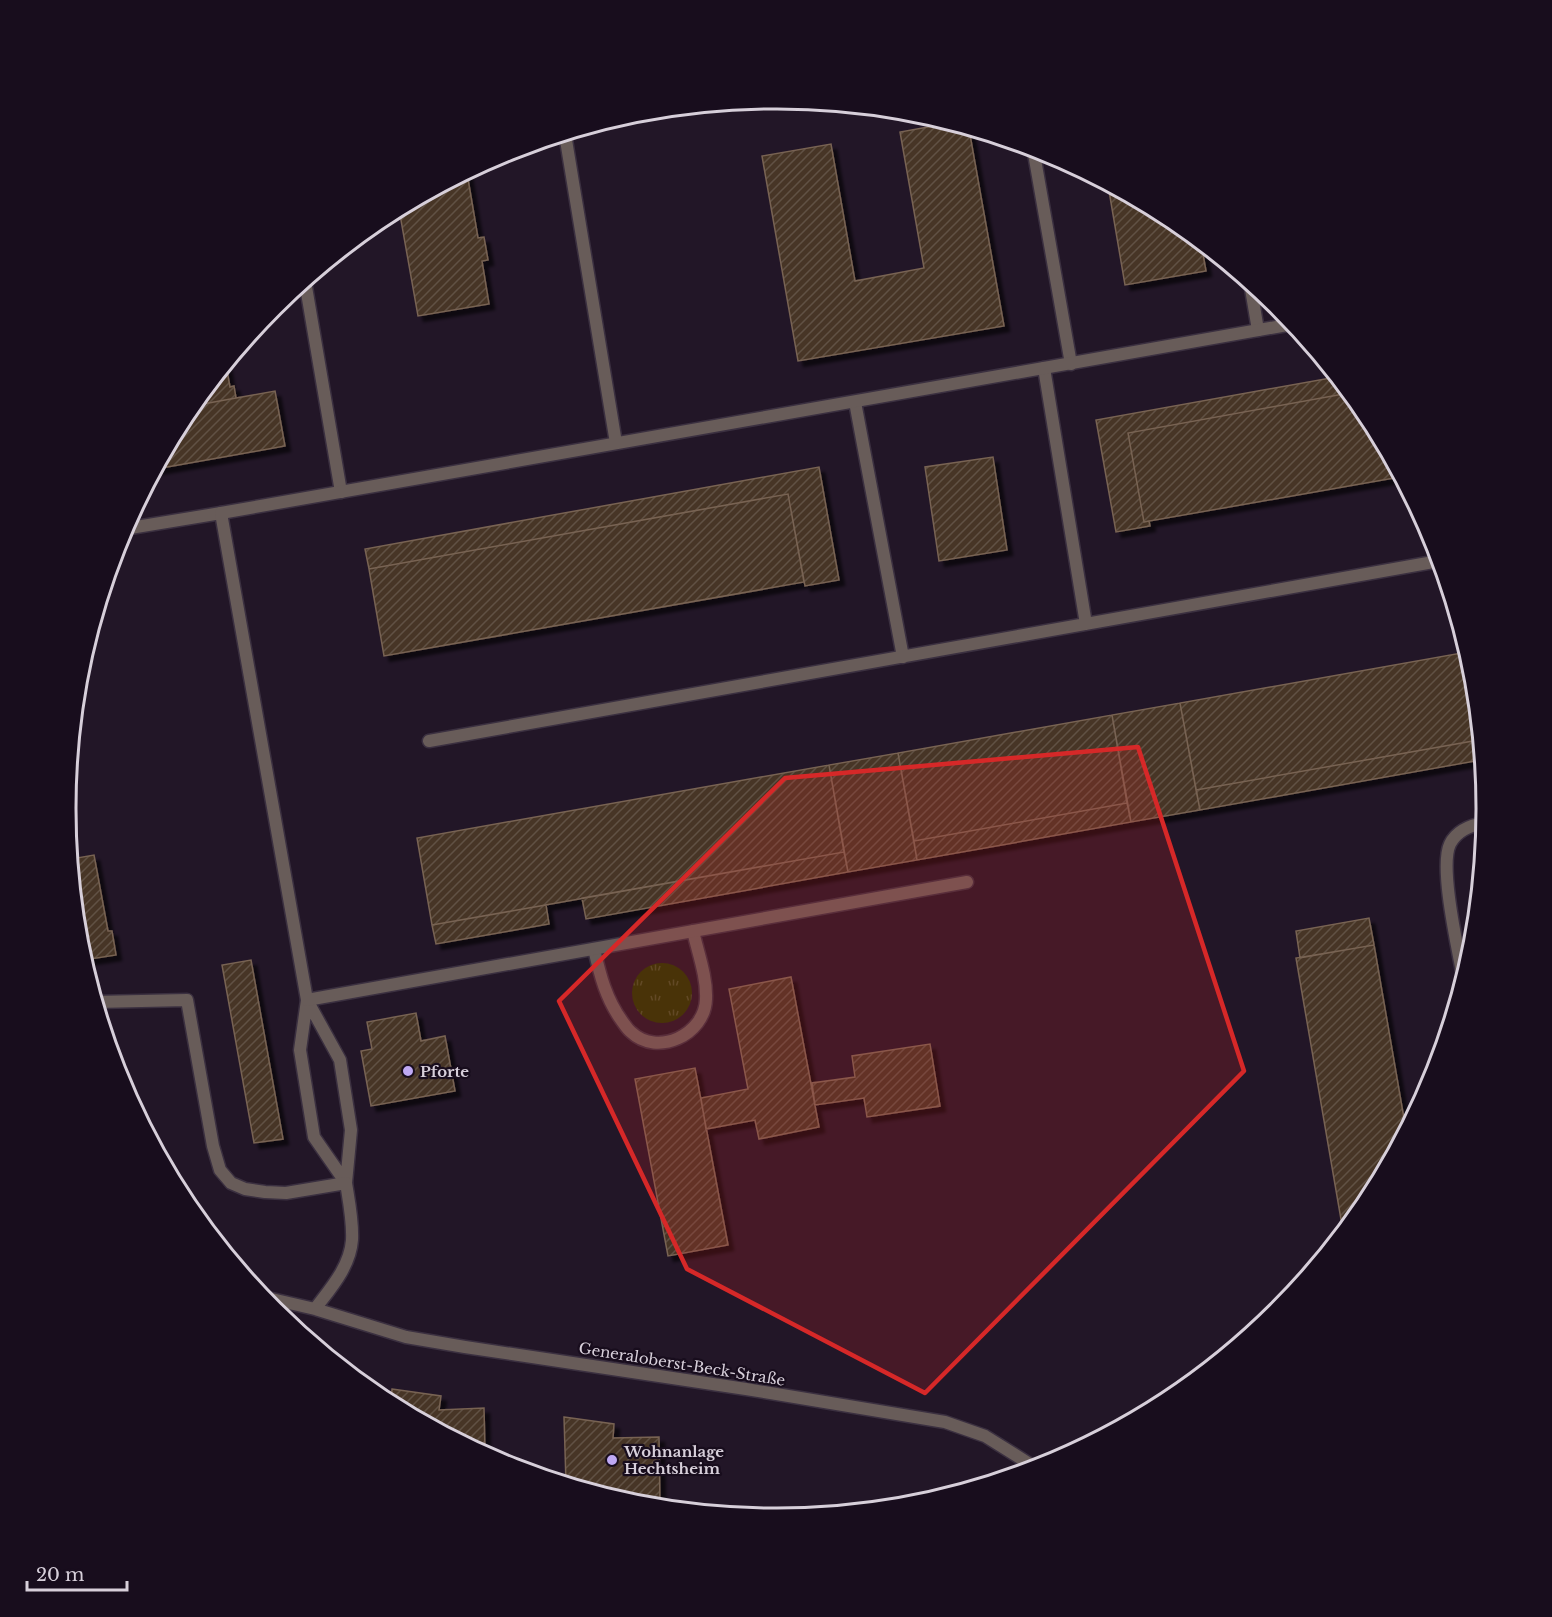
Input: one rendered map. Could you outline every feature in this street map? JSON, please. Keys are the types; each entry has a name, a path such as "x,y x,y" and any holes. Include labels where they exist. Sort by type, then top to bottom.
{"street":[{"path":"565,142 616,443"},
{"path":"1035,159 1071,364"},
{"path":"307,291 342,492"},
{"path":"1252,297 1258,330"},
{"path":"136,527 1282,326"},
{"path":"1044,368 1086,624"},
{"path":"855,402 903,657"},
{"path":"221,513 307,1000 300,1050 314,1137 346,1184"},
{"path":"429,741 1430,563"},
{"path":"1459,957 1450,903 1446,861 1450,844 1460,831 1475,826"},
{"path":"307,1000 967,882"},
{"path":"594,949 602,983 613,1009 631,1032 646,1042 662,1043 677,1039 692,1030 701,1018 706,1000 704,978 693,931"},
{"path":"104,1002 187,1000 213,1146 220,1170 231,1183 245,1189 286,1193 346,1184"},
{"path":"307,1000 340,1060 351,1130 346,1184 352,1241 343,1270 315,1310"},
{"name":"Generaloberst-Beck-Straße","path":"279,1301 406,1336 442,1343 747,1389 945,1422 985,1436 1026,1462"}],"highlighted area":[{"path":"1138,747 1244,1071 925,1393 687,1269 559,1001 785,778"}],"green space":[{"path":"656,963 668,963 679,968 687,976 692,993 690,1005 679,1018 668,1023 656,1023 645,1018 637,1010 632,999 632,987 637,976 645,968"}],"building":[{"path":"930,127 970,137 1004,326 798,361 762,156 831,144 855,281 924,268 900,132"},
{"path":"468,180 478,238 484,237 488,260 482,261 489,304 418,316 401,219"},
{"path":"1110,194 1165,227 1202,254 1206,271 1125,285"},
{"path":"228,375 230,387 234,386 236,398 206,403"},
{"path":"1327,379 1340,395 1128,433 1144,522 1149,521 1150,526 1116,532 1096,420"},
{"path":"275,391 285,446 166,467 206,403"},
{"path":"1340,395 1358,420 1392,478 1144,522 1128,433"},
{"path":"993,457 1007,550 939,561 925,467"},
{"path":"819,467 839,580 805,586 788,494 369,569 365,549"},
{"path":"788,494 804,582 384,656 369,569"},
{"path":"1458,654 1472,741 1196,790 1180,703"},
{"path":"1180,703 1200,810 1131,822 1112,715"},
{"path":"1112,715 1127,803 914,841 898,753"},
{"path":"1472,741 1474,761 1200,810 1196,790"},
{"path":"898,753 917,860 848,872 829,765"},
{"path":"829,765 844,852 432,925 417,838"},
{"path":"1127,803 1131,822 917,860 914,841"},
{"path":"844,852 848,872 586,919 582,898"},
{"path":"94,855 108,931 112,931 116,955 93,959 82,900 78,858"},
{"path":"546,905 549,924 436,944 432,925"},
{"path":"1369,918 1374,945 1300,958 1296,931"},
{"path":"1374,945 1404,1117 1382,1158 1341,1220 1296,958"},
{"path":"251,960 283,1139 254,1143 222,965"},
{"path":"791,977 819,1127 759,1139 755,1120 706,1129 701,1098 748,1089 729,989"},
{"name":"Pforte","path":"416,1013 421,1041 445,1036 455,1091 371,1106 361,1051 372,1049 367,1022"},
{"path":"930,1044 940,1106 867,1117 864,1098 815,1105 812,1083 855,1077 852,1056"},
{"path":"695,1068 728,1245 668,1256 635,1079"},
{"path":"392,1389 441,1396 439,1410 484,1408 485,1444 426,1414 392,1393"},
{"name":"Wohnanlage Hechtsheim","path":"564,1417 614,1424 613,1438 659,1437 660,1498 566,1475"}],"place":[{"name":"Pforte","path":"408,1071"},
{"name":"Wohnanlage Hechtsheim","path":"612,1460"}]}
